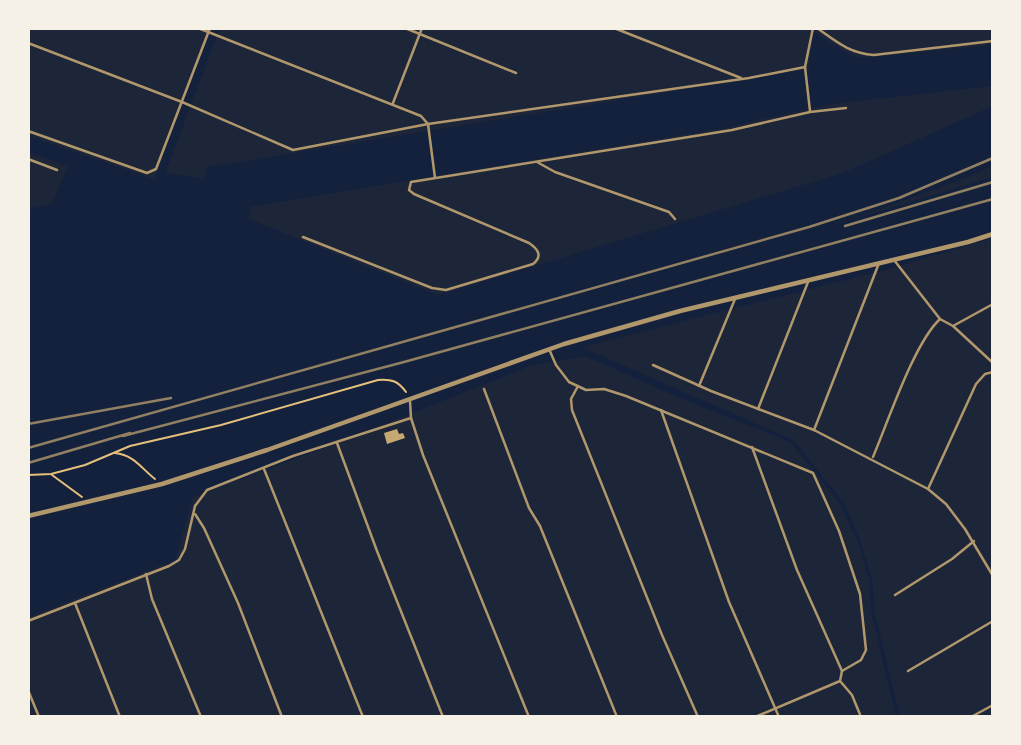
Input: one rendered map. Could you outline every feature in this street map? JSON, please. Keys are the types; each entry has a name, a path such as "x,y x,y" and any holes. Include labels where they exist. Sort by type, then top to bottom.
{"street":[{"path":"28,516 162,484 410,401 549,349 667,315 993,234"}],"lane":[{"path":"198,28 209,30 421,116 428,124 435,178"},
{"path":"405,28 516,73"},
{"path":"392,104 422,28"},
{"path":"614,28 742,78"},
{"path":"810,112 805,67 815,28 860,54 874,55 993,41"},
{"path":"28,131 147,173 152,172 156,169 209,30"},
{"path":"28,43 182,102 293,150 428,124 805,67"},
{"path":"303,237 440,290 533,264 538,260 539,254 537,248 529,243 414,194 409,190 411,182 732,130 810,112 846,108"},
{"path":"28,159 57,170"},
{"path":"537,162 555,172 669,212 675,219"},
{"path":"894,260 940,319 953,326 993,363"},
{"path":"814,430 878,263"},
{"path":"758,409 809,280"},
{"path":"699,386 736,298"},
{"path":"953,326 993,304"},
{"path":"873,458 916,354 929,329 940,319"},
{"path":"549,349 556,365 569,382 586,390 604,389 813,473 839,531 860,594 866,650 861,660 842,671"},
{"path":"653,365 699,386 814,430 873,458 928,489 946,504 974,541 993,576"},
{"path":"928,489 976,384 985,374 993,372"},
{"path":"578,386 571,400 572,410 662,635 698,717"},
{"path":"484,389 529,508 540,526 617,717"},
{"path":"410,401 411,418 423,455 529,717"},
{"path":"661,410 729,603 779,717"},
{"path":"28,621 179,560 201,495 207,490 293,456 411,418"},
{"path":"337,443 443,717"},
{"path":"752,447 797,570 842,671 840,681"},
{"path":"264,469 363,717"},
{"path":"194,513 204,528 238,603 282,717"},
{"path":"895,595 952,559 974,541"},
{"path":"146,574 152,599 201,717"},
{"path":"75,602 120,717"},
{"path":"908,671 993,621"},
{"path":"755,717 840,681"},
{"path":"840,681 852,695 861,717"},
{"path":"28,690 39,717"},
{"path":"971,717 993,705"}],"path":[{"path":"28,475 51,474 85,465 130,446 221,425 379,380 391,379 400,384 410,401"},
{"path":"114,453 134,458 162,484"},
{"path":"51,474 92,502"}],"shaded area":[{"path":"28,28 211,28 154,179 28,136"},
{"path":"220,28 993,28 993,45 862,58 851,55 814,32 810,44 809,69 207,167 204,178 165,173"},
{"path":"993,86 993,106 843,173 438,295 249,219 250,207 725,128 830,104"},
{"path":"28,152 68,166 52,204 28,209"},
{"path":"993,165 993,177 843,222 961,180"},
{"path":"993,238 993,717 900,717 875,614 872,579 861,543 844,503 793,440 582,347 889,269"},
{"path":"585,356 790,442 839,502 860,547 869,580 871,611 896,717 28,717 28,617 175,560 193,497 530,366"}],"building":[{"path":"397,429 405,438 387,444 384,433"}],"railway":[{"path":"28,448 809,227 899,198 993,158"},
{"path":"845,226 993,182"},
{"path":"123,436 404,362 993,199"},
{"path":"28,424 171,398"},
{"path":"28,463 130,433"}]}
